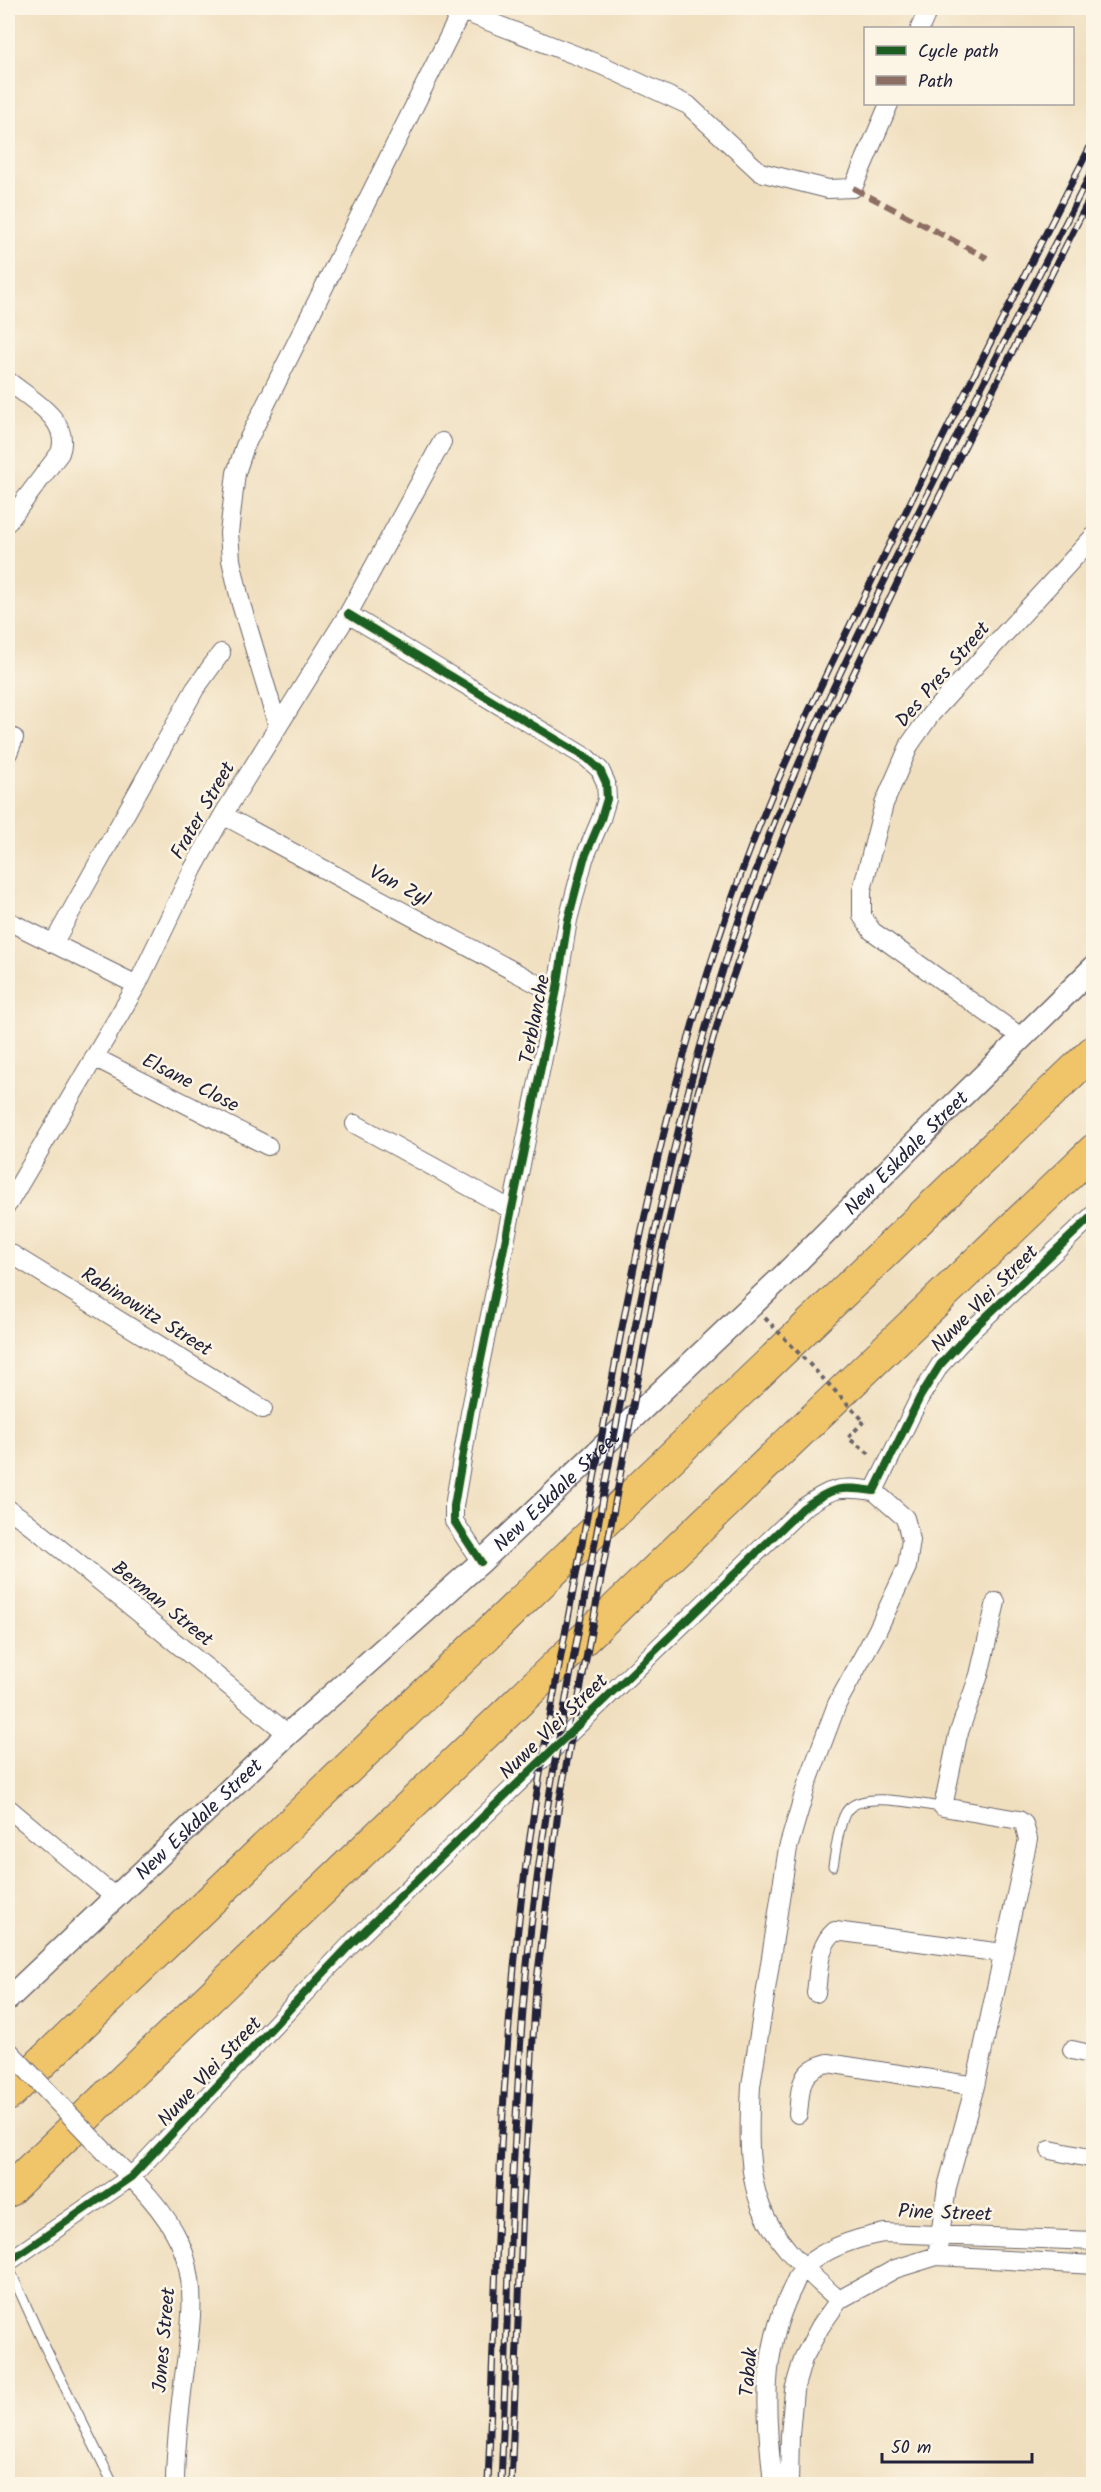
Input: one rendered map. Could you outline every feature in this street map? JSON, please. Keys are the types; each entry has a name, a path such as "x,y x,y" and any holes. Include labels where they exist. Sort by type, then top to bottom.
{"highway":[{"path":"8,2095 1094,1051"},
{"path":"8,2191 1094,1150"}],"street":[{"path":"920,27 929,8"},
{"path":"278,727 241,604 231,560 230,533 236,473 245,446 463,9 601,65 688,105 760,172 828,189 853,188 889,105"},
{"path":"8,381 57,422 63,431 64,442 60,453 8,522"},
{"name":"Frater Street","path":"8,1204 137,985 193,869 223,815 348,614 442,442"},
{"name":"Des Pres Street","path":"1021,1037 872,931 862,916 862,890 884,804 910,744 932,714 1094,536"},
{"name":"Terblanche","path":"348,614 587,758 600,770 606,783 607,799 584,859 568,920 556,994 470,1413 454,1506 454,1521 481,1563"},
{"path":"53,944 195,689 221,652"},
{"name":"Van Zyl","path":"223,815 556,994"},
{"path":"8,921 137,985"},
{"name":"New Eskdale Street","path":"8,1999 288,1734 481,1563 785,1274 1094,967"},
{"name":"Elsane Close","path":"94,1058 268,1146"},
{"path":"355,1124 512,1210"},
{"name":"Nuwe Vlei Street","path":"8,2264 131,2177 351,1944 803,1509 832,1490 848,1487 874,1491 920,1397 940,1365 971,1331 1094,1214"},
{"name":"Rabinowitz Street","path":"8,1252 263,1409"},
{"path":"840,2300 802,2268 778,2240 761,2211 750,2160 751,2086 788,1848 806,1787 837,1704 877,1631 907,1567 910,1540 905,1518 874,1491"},
{"name":"Berman Street","path":"8,1509 288,1734"},
{"path":"937,2256 947,2187 975,2086 1028,1839 1024,1824 1012,1817 943,1808 958,1735 979,1675 996,1602"},
{"path":"8,1808 115,1897"},
{"path":"816,1993 822,1950 835,1931 1003,1953"},
{"name":"Jones Street","path":"8,2050 131,2177 165,2217 181,2244 191,2278 192,2320 176,2443 175,2484"},
{"path":"1072,2050 1094,2055"},
{"path":"798,2114 801,2084 807,2072 828,2063 975,2086"},
{"path":"1050,2150 1094,2159"},
{"name":"Pine Street","path":"802,2268 832,2250 866,2236 884,2233 939,2233 1094,2241"},
{"path":"789,2484 794,2390 803,2358 840,2300 895,2269 937,2256 1094,2265"},
{"name":"Tabak","path":"773,2484 767,2402 769,2357 775,2330 802,2268"}],"lane":[{"path":"833,1866 845,1814 858,1802 873,1799 943,1808"},
{"path":"8,2264 113,2484"}],"path":[{"path":"765,1318 864,1421 848,1438 874,1458"}],"railway":[{"path":"488,2484 503,2115 522,1894 548,1730 626,1306 677,1081 720,933 760,823 792,749 904,514 1094,139"},
{"path":"501,2484 516,2111 525,1986 540,1856 561,1727 622,1394 653,1242 688,1091 709,1016 757,868 799,763 906,537 1094,167"},
{"path":"511,2484 523,2206 536,1988 559,1804 661,1256 698,1092 722,1008 771,867 829,724 930,515 1094,190"}],"marked path":[{"path":"853,188 987,258"}],"cycle path":[{"path":"348,614 587,758 600,770 606,783 607,799 584,859 568,920 556,994 470,1413 454,1506 454,1521 481,1562"},
{"path":"8,2262 131,2177 351,1944 803,1508 829,1492 837,1490 874,1491 920,1397 940,1365 971,1331 1094,1214"}]}
